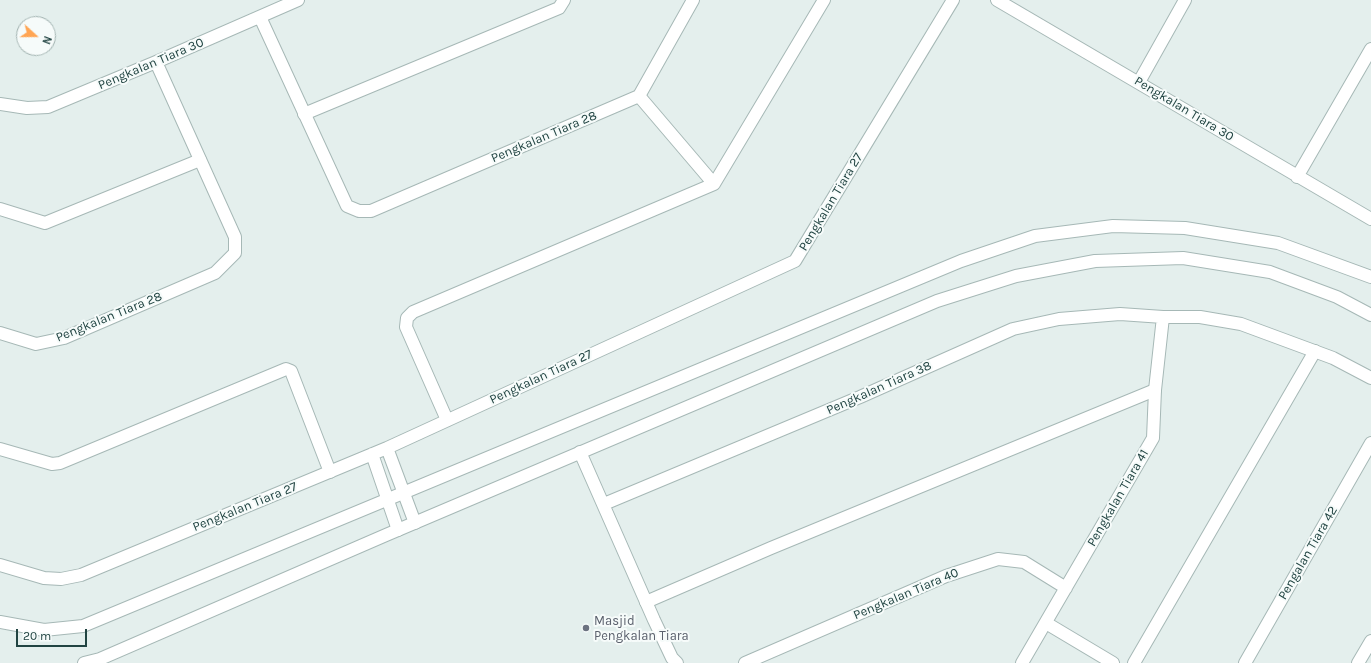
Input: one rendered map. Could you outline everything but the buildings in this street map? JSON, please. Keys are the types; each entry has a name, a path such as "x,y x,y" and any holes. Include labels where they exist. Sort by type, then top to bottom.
{"street":[{"name":"Pengkalan Tiara 30","path":"0,104 27,108 48,107 298,0"},
{"path":"260,17 304,114 559,8 564,0"},
{"path":"693,0 639,96 714,184"},
{"path":"447,420 406,327 406,318 413,312 714,184 824,0"},
{"name":"Pengkalan Tiara 27","path":"0,565 44,578 61,579 81,575 387,448 795,261 953,0"},
{"name":"Pengkalan Tiara 30","path":"997,0 1371,219"},
{"path":"1139,82 1185,0"},
{"path":"1297,177 1371,49"},
{"path":"0,209 45,223 200,160 156,62"},
{"name":"Pengkalan Tiara 28","path":"304,114 347,206 360,212 371,211 639,96"},
{"name":"Pengkalan Tiara 28","path":"0,334 36,344 64,338 215,273 235,253 235,237 200,160"},
{"path":"0,622 44,630 83,626 961,261 1034,236 1113,226 1185,228 1278,243 1371,277"},
{"path":"84,663 100,659 580,452 937,301 1016,276 1096,261 1183,258 1270,272 1337,297 1371,315"},
{"name":"Pengkalan Tiara 38","path":"604,504 860,397 1013,329 1059,319 1120,314 1200,318 1241,324 1333,358 1371,378"},
{"name":"Pengkalan Tiara 41","path":"1022,663 1153,438 1155,390 1162,317"},
{"path":"1134,663 1315,352"},
{"path":"0,449 52,464 60,463 286,369 291,371 330,472"},
{"path":"646,602 785,542 1155,390"},
{"name":"Pengalan Tiara 42","path":"1244,663 1371,443"},
{"path":"387,448 415,523"},
{"path":"580,452 646,602 672,658 677,663"},
{"path":"372,454 398,530"},
{"name":"Pengkalan Tiara 40","path":"745,663 946,576 998,559 1024,562 1066,588"},
{"path":"1046,623 1113,663"},
{"path":"1358,663 1371,641"}],"place":[{"name":"Masjid Pengkalan Tiara","path":"586,628"}]}
